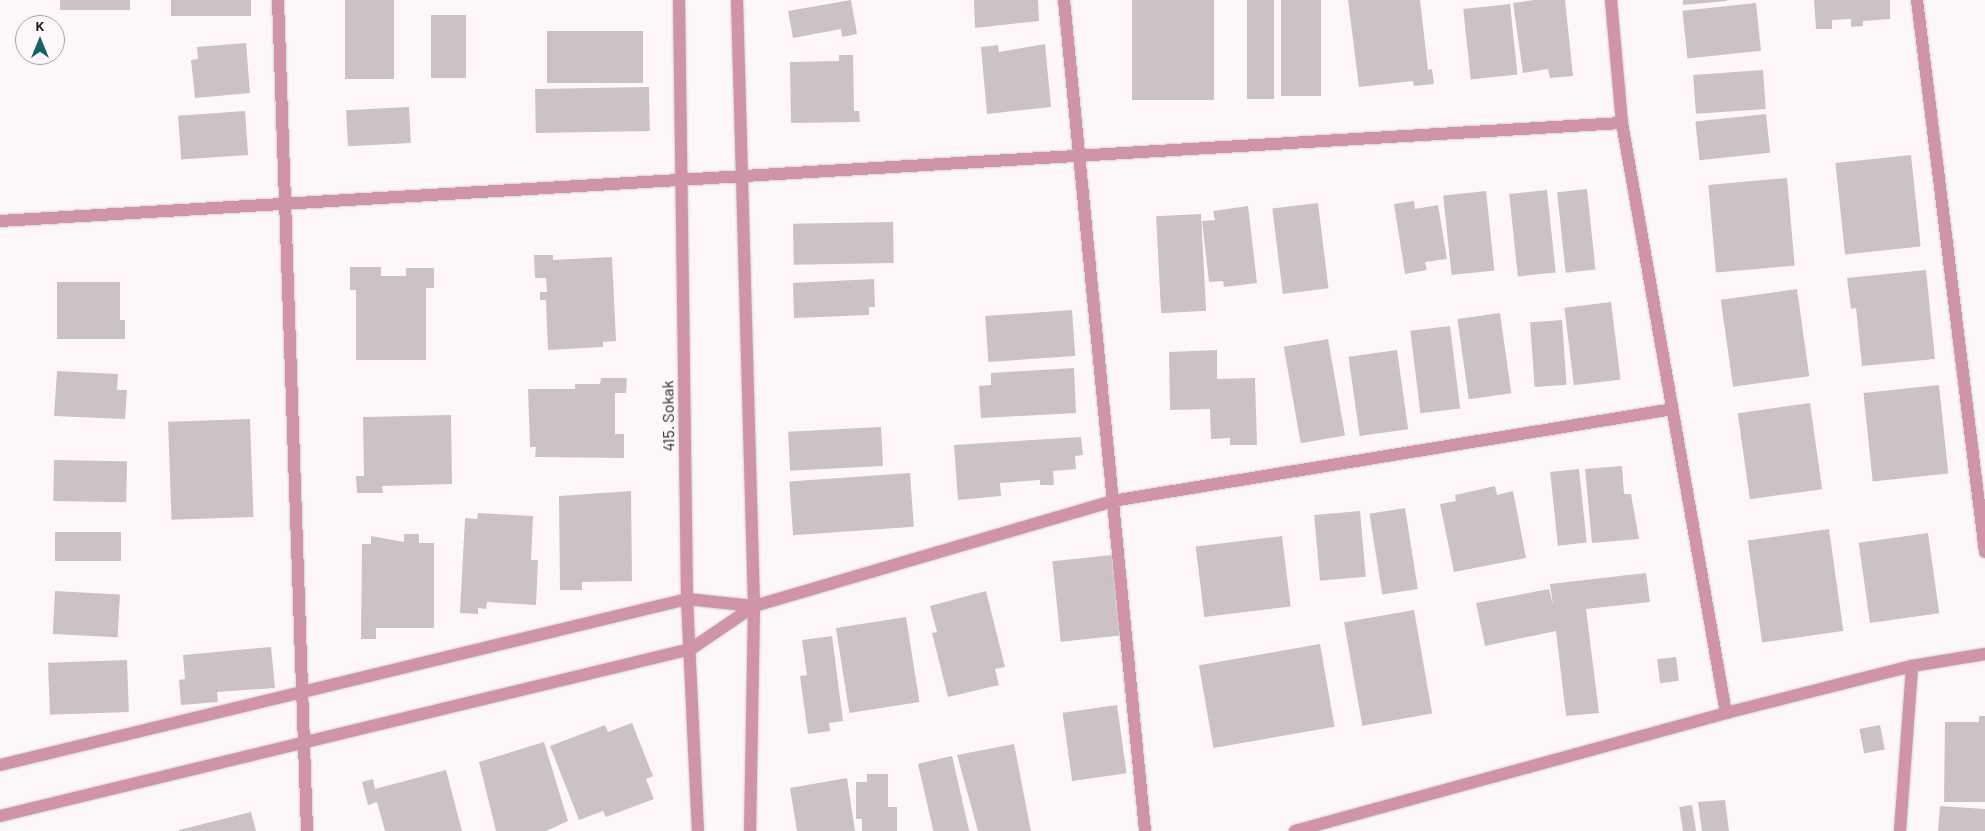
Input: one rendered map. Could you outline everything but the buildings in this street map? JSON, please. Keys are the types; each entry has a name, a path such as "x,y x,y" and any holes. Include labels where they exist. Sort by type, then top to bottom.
{"street":[{"path":"278,0 287,204 301,693 307,831"},
{"name":"415. Sokak","path":"679,0 687,598 698,831"},
{"path":"737,0 754,606 750,831"},
{"path":"1064,0 1145,831"},
{"path":"1611,0 1622,123 1726,713"},
{"path":"1917,0 1985,552"},
{"path":"0,221 1080,158 1622,123"},
{"path":"0,816 690,649 754,606 1112,501 1673,409"},
{"path":"0,765 687,598 754,606"},
{"path":"1295,831 1726,713 1912,666 1985,654"},
{"path":"1900,831 1912,666"}]}
